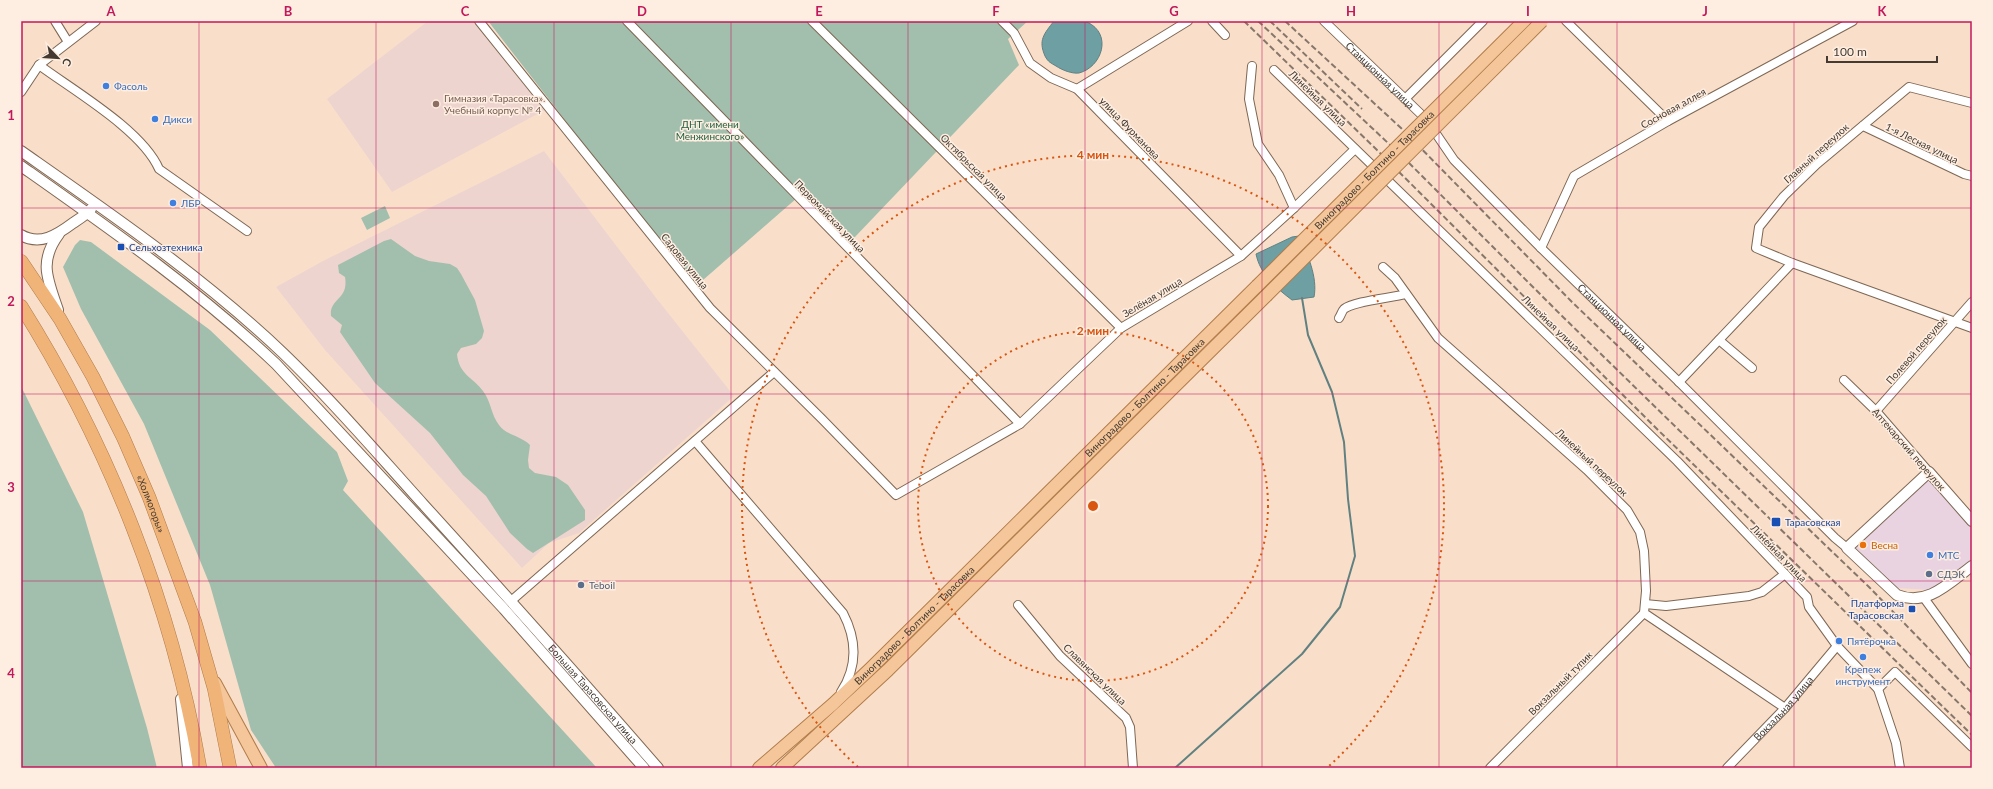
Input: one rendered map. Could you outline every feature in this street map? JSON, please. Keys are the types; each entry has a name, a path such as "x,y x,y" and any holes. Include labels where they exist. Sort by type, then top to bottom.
{"highway":[{"name":"«Холмогоры»","path":"21,261 60,319 106,404 149,497 195,622 214,688 230,768"},
{"path":"21,306 70,390 99,448 124,507 152,583 175,653 200,768"}],"main road":[{"name":"Виноградово - Болтино - Тарасовка","path":"759,768 833,704 1524,21"},
{"name":"Виноградово - Болтино - Тарасовка","path":"782,768 888,670 1542,21"},
{"path":"208,667 261,768"}],"street":[{"path":"55,21 68,42"},
{"path":"21,92 39,65 96,21"},
{"name":"Садовая улица","path":"479,21 710,308 896,495"},
{"name":"Первомайская улица","path":"627,21 1020,424"},
{"name":"Октябрьская улица","path":"812,21 1121,328"},
{"name":"улица Фурманова","path":"1002,21 1014,33 1030,63 1051,78 1078,89 1241,256"},
{"path":"1078,89 1188,21"},
{"path":"1212,21 1225,35"},
{"name":"Станционная улица","path":"1324,21 1426,118 1454,160 1541,248 1679,382 1834,538 1897,594 1912,599 1924,598"},
{"path":"1405,99 1483,21"},
{"path":"1566,21 1668,121"},
{"name":"Сосновая аллея","path":"1541,248 1574,176 1668,121 1853,21"},
{"path":"39,65 130,131 153,156 159,169 246,231"},
{"path":"1252,66 1250,99 1258,144 1279,175 1294,208"},
{"name":"Линейная улица","path":"1274,70 1677,461 1807,597 1808,607 1837,646"},
{"name":"Главный переулок","path":"1792,263 1756,248 1759,227 1784,196 1817,164 1909,88 1972,103"},
{"name":"1-я Лесная улица","path":"1863,126 1964,174 1972,176"},
{"name":"Зелёная улица","path":"896,495 1020,424 1121,328 1241,256 1294,208 1355,149"},
{"name":"Большая Тарасовская улица","path":"21,151 96,203 201,282 284,354 368,442 528,619 658,768"},
{"name":"Большая Тарасовская улица","path":"21,166 194,292 239,328 276,364 520,627 644,768"},
{"path":"21,234 39,240 51,238 59,234 87,213 96,203"},
{"path":"59,234 51,245 46,265 47,275 60,319"},
{"path":"1679,382 1792,263 1972,328"},
{"name":"Линейный переулок","path":"1384,266 1395,278 1438,338 1587,470 1627,510 1640,532 1644,551 1646,591 1644,609"},
{"path":"1339,318 1344,310 1361,302 1389,299 1406,294"},
{"name":"Полевой переулок","path":"1876,411 1972,302"},
{"path":"1719,340 1752,368"},
{"path":"511,601 774,372"},
{"name":"Аптекарский переулок","path":"1844,380 1876,411 1972,521"},
{"path":"695,441 843,613 851,628 854,651 852,669 846,684 833,704"},
{"path":"1847,548 1928,472"},
{"path":"1972,566 1924,598 1972,664"},
{"path":"1644,609 1749,596 1762,592 1785,574"},
{"name":"Славянская улица","path":"1018,605 1060,656 1126,718 1130,727 1133,768"},
{"path":"1644,609 1785,708"},
{"name":"Вокзальный тупик","path":"1490,768 1644,609"},
{"path":"1837,646 1878,689 1896,743 1900,768"},
{"name":"Вокзальная улица","path":"1727,768 1785,708 1837,646"},
{"path":"175,653 188,768"},
{"path":"1878,689 1895,672 1972,747"}],"shaded area":[{"name":"Гимназия «Тарасовка». Учебный корпус № 4","path":"428,21 472,21 545,110 392,192 327,99"},
{"path":"544,151 657,299 734,396 579,533 549,543 522,568 325,350 276,287 323,261"},
{"path":"1928,477 1972,527 1972,561 1933,590 1895,588 1851,548"}],"green space":[{"name":"ДНТ «имени Менжинского»","path":"488,21 1028,21 1008,39 1019,65 854,238 805,191 695,287"},
{"path":"385,206 390,218 367,230 361,218"},
{"path":"391,239 415,256 429,261 450,264 457,268 475,300 484,331 482,338 476,344 461,348 457,354 460,367 486,395 494,417 502,428 530,445 528,460 529,468 535,473 556,477 568,485 585,510 585,520 533,553 510,533 486,496 463,475 430,433 375,383 340,332 342,325 331,316 331,310 342,295 345,285 345,277 339,273 338,265 384,241"},
{"path":"80,240 91,242 210,330 337,452 348,481 343,490 597,768 276,768 251,730 210,585 144,424 81,309 63,267 75,245"},
{"path":"21,386 83,512 147,728 157,768 21,768"}],"water":[{"path":"1054,21 1084,21 1095,27 1100,34 1102,42 1101,50 1094,64 1087,70 1079,73 1070,72 1058,67 1046,58 1042,41 1043,37"},
{"path":"1299,236 1313,273 1315,289 1314,297 1292,300 1280,291 1265,274 1256,254 1292,237"}],"waterway":[{"path":"1175,768 1302,654 1340,607 1355,556 1348,499 1344,442 1332,392 1308,335 1302,298"}],"railway":[{"path":"1244,21 1378,151 1658,430 1972,735"},
{"path":"1258,21 1404,158 1562,316 1972,716"},
{"path":"1270,21 1362,109"},
{"path":"1285,21 1401,128 1572,302 1869,587 1972,693"}],"place":[{"name":"Фасоль","path":"106,86"},
{"name":"Гимназия «Тарасовка». Учебный корпус № 4","path":"436,104"},
{"name":"Дикси","path":"155,119"},
{"name":"ЛБР","path":"173,203"},
{"name":"Сельхозтехника","path":"121,247"},
{"name":"Тарасовская","path":"1776,522"},
{"name":"Весна","path":"1863,545"},
{"name":"МТС","path":"1930,555"},
{"name":"СДЭК","path":"1929,574"},
{"name":"Teboil","path":"581,585"},
{"name":"Платформа Тарасовская","path":"1912,609"},
{"name":"Пятёрочка","path":"1839,641"},
{"name":"Крепеж инструмент","path":"1863,657"}]}
